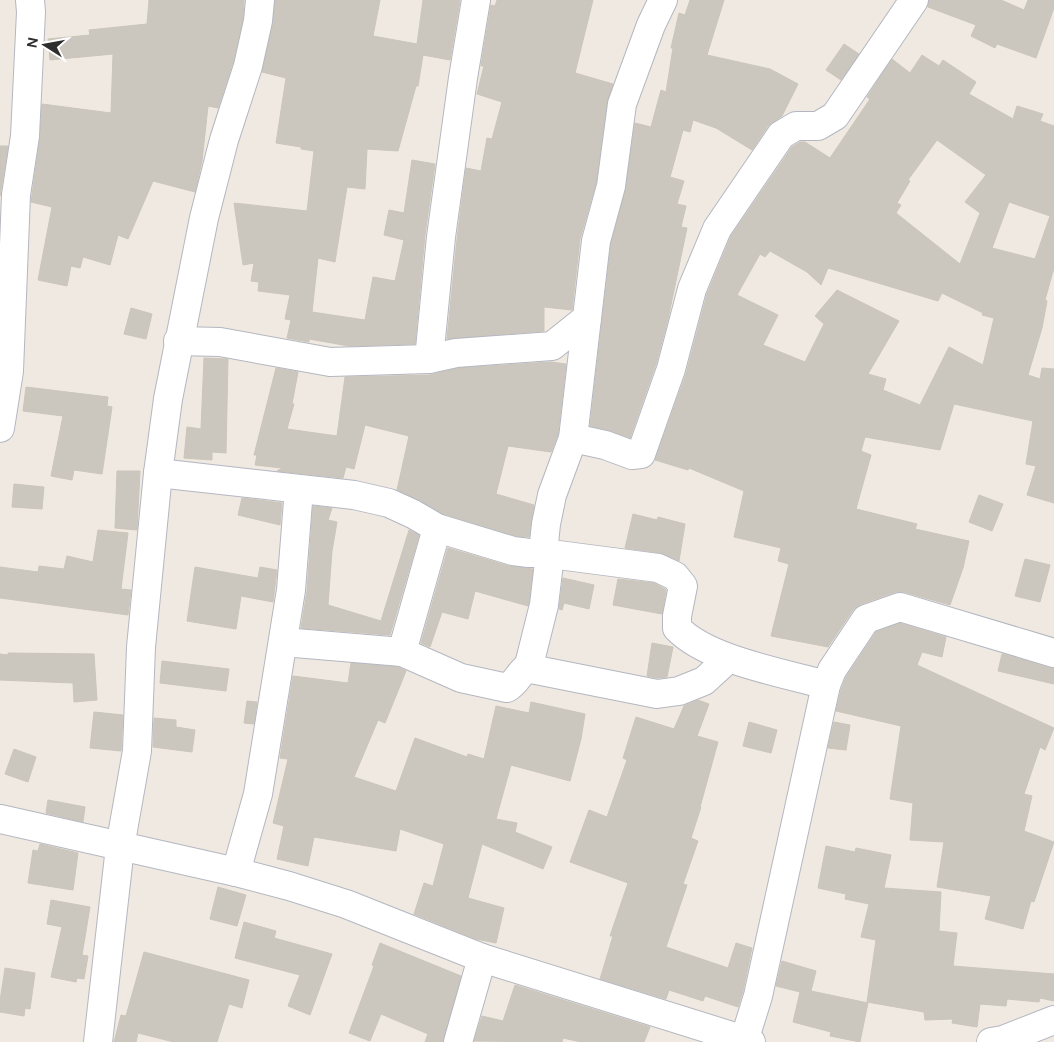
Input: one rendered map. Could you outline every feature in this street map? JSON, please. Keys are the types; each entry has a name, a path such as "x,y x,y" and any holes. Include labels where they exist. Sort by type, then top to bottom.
{"street":[{"path":"0,428 9,371 16,195 25,136 30,0"},
{"path":"98,1042 120,847 137,751 140,647 158,474 168,399 178,341 204,218 224,140 248,66 258,20 260,0"},
{"path":"429,359 441,237 476,0"},
{"path":"528,669 544,605 546,524 552,495 573,438 596,241 610,186 622,104 651,25 663,0"},
{"path":"573,438 605,445 632,456 641,454 671,369 692,289 717,229 781,135 796,126 818,126 835,116 914,0"},
{"path":"178,341 220,342 330,362 429,359 456,353 552,346 587,318"},
{"path":"158,474 354,495 389,503 437,528 513,551 658,568 675,576 682,586 677,628 685,637 728,659 826,684"},
{"path":"236,872 258,794 283,642 291,590 298,489"},
{"path":"402,652 437,528"},
{"path":"0,819 236,872 346,904 482,958 748,1041 826,684 832,670 866,619 900,607 1054,653"},
{"path":"283,642 402,652 460,678 507,688 515,683 519,674 528,669 657,694 679,691 704,681 728,659"},
{"path":"458,1042 482,958"},
{"path":"1000,1041 1054,1020"}],"building":[{"path":"149,0 244,0 243,19 233,62 218,108 208,106 202,161 195,192 153,181 128,239 118,235 110,265 83,257 80,268 71,266 67,286 38,280 52,207 31,202 40,138 42,104 111,113 113,54 50,60 48,39 90,35 89,30 147,24"},
{"path":"275,0 380,0 373,36 417,44 423,0 460,0 450,60 423,55 418,86 416,86 398,151 367,149 365,189 347,187 335,262 318,258 312,312 365,320 373,277 395,281 404,240 384,235 389,210 404,213 412,160 435,164 425,235 415,344 349,346 309,339 309,342 287,338 291,320 285,319 290,295 258,291 259,282 251,281 254,263 243,265 234,203 307,211 314,151 276,143 286,78 262,72 273,24"},
{"path":"497,0 593,0 575,73 613,84 607,102 596,183 580,239 572,310 544,307 544,331 447,339 466,168 481,171 487,138 492,139 502,102 477,94 484,66 481,66 491,5 495,6"},
{"path":"690,0 724,0 707,55 770,69 798,84 782,116 768,126 752,150 716,128 693,120 690,132 683,130 670,177 684,181 677,204 686,206 681,227 687,228 668,319 656,364 630,438 590,426 611,244 626,188 635,123 651,127 661,90 666,92 673,48 671,48 679,13 685,15"},
{"path":"929,0 1001,0 1024,10 1028,0 1054,0 1054,8 1036,58 997,44 995,48 971,36 976,25 928,7"},
{"path":"844,44 859,54 841,80 826,70"},
{"path":"922,55 939,66 943,60 976,82 969,94 1013,119 1017,106 1043,114 1040,121 1054,126 1054,268 1045,300 1047,301 1042,328 1028,375 1040,379 1042,368 1054,369 1054,503 1027,495 1036,466 1026,464 1033,421 954,404 940,450 865,437 861,451 871,455 856,509 917,524 915,529 969,541 963,568 950,605 904,592 895,592 861,604 853,610 828,647 771,636 789,564 778,561 781,548 734,537 744,491 689,468 688,470 655,460 686,374 707,294 731,236 792,147 800,142 805,142 830,158 870,99 867,97 892,59 910,73","holes":["937,140 986,175 965,202 980,213 960,264 896,213 901,205 897,203 910,181 908,180","1009,202 1050,216 1035,259 992,248","770,251 807,272 821,285 828,268 938,301 942,293 983,313 982,315 994,318 983,365 949,347 920,405 883,390 886,379 868,374 899,321 837,290 815,316 824,324 805,362 763,345 778,315 737,295 760,254 765,257"]},
{"path":"0,146 8,146 0,196"},
{"path":"131,308 152,314 146,339 124,334"},
{"path":"204,358 228,359 226,453 212,452 212,460 184,458 187,427 201,429"},
{"path":"551,362 566,364 558,434 551,452 508,446 496,494 534,505 529,537 516,536 443,514 397,490 409,436 365,425 354,469 346,467 343,478 277,471 282,468 255,465 257,455 254,455 276,368 298,372 292,404 294,404 287,429 337,436 345,377 430,375 458,368"},
{"path":"26,387 108,397 107,406 112,407 102,474 74,470 72,480 51,476 63,416 23,411"},
{"path":"117,471 140,471 137,530 115,528"},
{"path":"14,484 44,487 42,509 12,507"},
{"path":"979,495 1003,504 992,531 969,522"},
{"path":"242,498 282,503 280,525 238,515"},
{"path":"313,506 332,508 328,520 337,522 332,551 328,605 381,621 409,530 419,535 390,635 301,628 307,591"},
{"path":"633,514 657,520 658,517 685,524 679,561 660,553 625,548"},
{"path":"98,530 128,533 121,589 131,590 128,615 0,598 0,567 38,572 39,566 64,569 67,556 93,562"},
{"path":"448,548 509,566 533,569 529,602 528,606 475,591 468,619 442,612 430,647 421,643"},
{"path":"1025,559 1050,565 1040,602 1015,596"},
{"path":"195,567 258,578 260,567 277,570 273,602 241,596 236,629 187,621"},
{"path":"563,578 594,585 589,609 564,603 562,610 559,609"},
{"path":"618,579 654,583 665,589 662,614 613,605"},
{"path":"900,623 946,637 942,657 922,652 917,665 1054,728 1045,750 1040,747 1024,794 1032,796 1024,831 1054,842 1034,902 1031,901 1023,929 985,919 991,896 937,887 944,842 910,840 913,803 890,799 901,726 836,711 846,677 876,632"},
{"path":"652,643 673,647 667,677 647,676"},
{"path":"8,653 94,654 97,700 74,702 73,683 0,680 0,654 8,655"},
{"path":"1002,654 1054,668 1054,684 998,671"},
{"path":"162,661 229,669 226,691 160,683"},
{"path":"351,663 398,667 406,671 385,723 378,720 354,777 396,791 415,738 467,757 468,754 484,759 496,706 529,713 531,702 585,714 581,739 570,781 511,765 496,819 517,823 515,832 552,847 543,869 482,844 468,898 504,908 496,943 476,939 414,914 424,883 433,886 444,844 400,829 396,851 314,837 308,866 277,859 284,826 273,823 288,759 280,758 293,676 348,683"},
{"path":"698,700 709,704 697,736 718,742 691,838 698,841 683,884 687,885 666,947 728,968 736,943 752,948 738,1007 705,996 703,1001 669,990 666,999 600,979 613,936 610,936 628,883 570,862 589,810 607,817 627,760 623,758 636,717 674,729 684,706"},
{"path":"247,701 257,702 254,724 244,723"},
{"path":"94,712 123,715 121,751 90,748"},
{"path":"154,718 176,720 176,727 195,730 192,752 153,747"},
{"path":"749,722 777,730 771,753 743,746"},
{"path":"834,722 850,725 846,750 828,748"},
{"path":"14,749 36,757 28,782 5,774"},
{"path":"48,800 85,807 83,822 46,813"},
{"path":"40,844 78,853 73,890 28,883 33,850 38,851"},
{"path":"826,846 855,852 856,848 891,855 884,888 941,892 939,931 957,933 953,966 1054,974 1054,1001 1040,998 1039,1002 1007,999 1006,1006 980,1004 977,1027 952,1023 953,1019 925,1020 924,1012 867,1002 876,940 861,937 869,904 845,899 846,894 818,888"},
{"path":"218,887 246,895 237,926 210,919"},
{"path":"51,900 90,907 82,955 88,956 84,979 77,978 76,982 51,977 62,927 47,924"},
{"path":"244,922 276,931 274,938 332,954 310,1015 288,1006 300,975 235,958"},
{"path":"380,943 461,976 443,1042 425,1042 428,1034 381,1014 370,1041 349,1033 374,966 372,965"},
{"path":"144,952 249,980 242,1008 229,1004 217,1042 174,1042 138,1033 136,1042 114,1042 121,1015 126,1016"},
{"path":"782,961 816,971 811,991 868,1003 860,1042 830,1036 831,1032 793,1022 800,992 776,986"},
{"path":"5,968 35,973 30,1009 25,1008 24,1016 0,1012"},
{"path":"515,985 650,1027 644,1042 581,1042 563,1038 562,1042 474,1041 482,1016 503,1021"}]}
